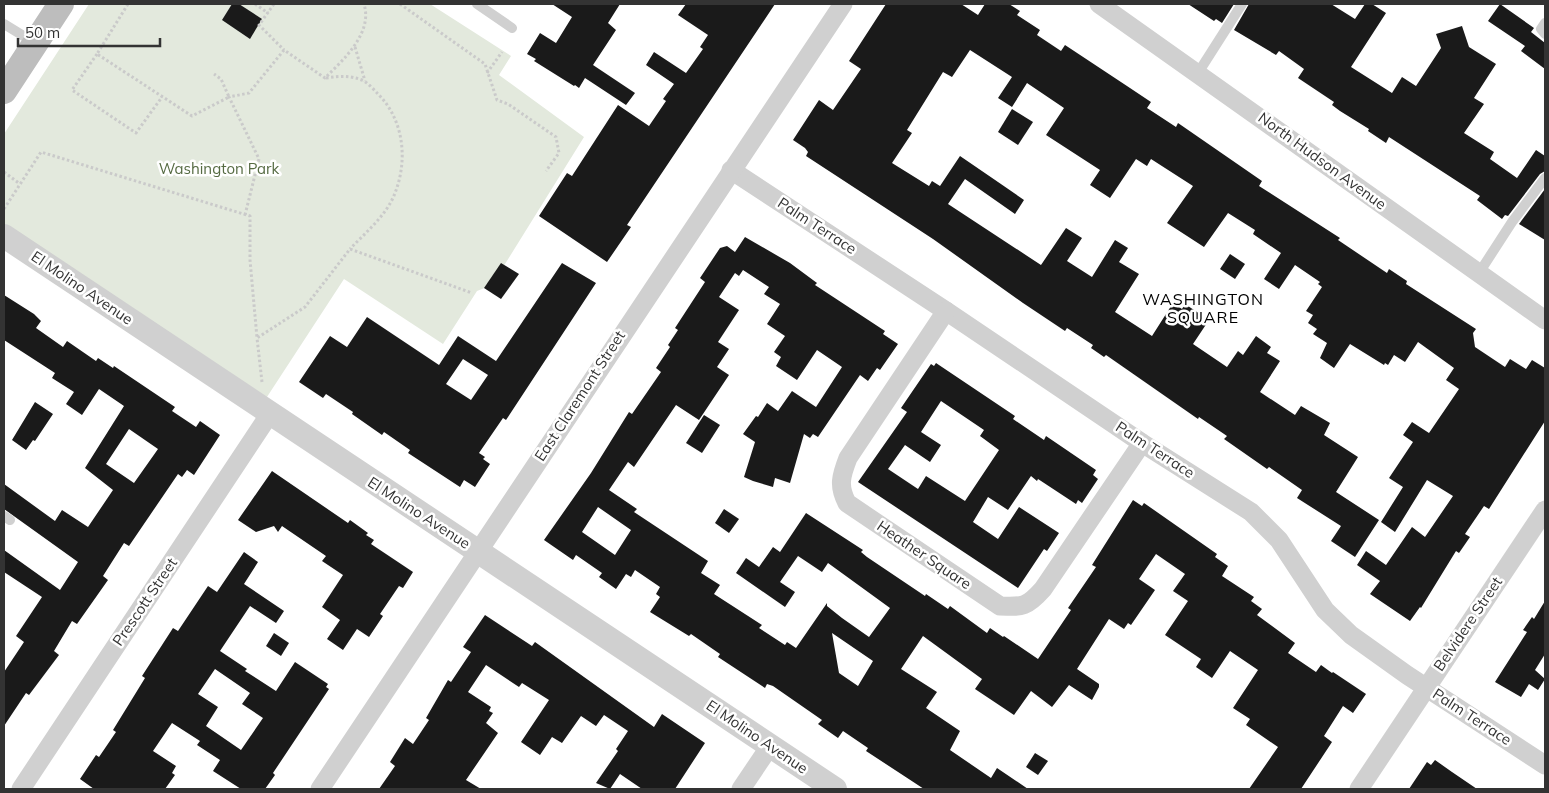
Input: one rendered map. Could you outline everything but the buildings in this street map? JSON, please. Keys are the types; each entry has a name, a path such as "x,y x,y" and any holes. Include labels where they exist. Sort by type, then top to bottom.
{"main road":[{"path":"4,91 61,4"}],"street":[{"name":"East Claremont Street","path":"320,789 842,4"},
{"name":"North Hudson Avenue","path":"1099,4 1545,320"},
{"name":"Palm Terrace","path":"731,170 946,311 1142,443 1251,512 1280,540 1325,610 1351,635 1545,765"},
{"name":"El Molino Avenue","path":"4,236 835,789"},
{"name":"Heather Square","path":"946,311 848,458 841,478 841,492 847,503 1000,606 1022,607 1033,600 1043,589 1142,443"},
{"name":"Prescott Street","path":"21,789 269,414"},
{"name":"Belvidere Street","path":"1359,789 1545,510"},
{"path":"741,789 770,746"}],"lane":[{"path":"477,4 512,28"},
{"path":"1198,73 1242,4"},
{"path":"1545,22 1541,30 1545,34"},
{"path":"4,24 36,43"},
{"path":"1478,273 1512,222 1545,178"}],"path":[{"path":"128,4 72,90 136,133 162,97"},
{"path":"255,4 268,13"},
{"path":"256,338 305,306 350,249 377,221 390,202 401,173 402,144 396,120 384,100 365,82 347,76 325,78 284,50 259,26 274,4"},
{"path":"325,78 355,47 367,14 364,4"},
{"path":"400,4 485,64 497,100 508,104 556,136 559,153 546,171"},
{"path":"355,47 365,82"},
{"path":"97,54 192,116 230,98 249,93 284,50"},
{"path":"487,73 502,52"},
{"path":"214,74 221,79 259,159 245,215"},
{"path":"4,209 41,152 250,216 250,260 262,388"},
{"path":"4,172 20,184"},
{"path":"350,249 472,293"}],"green space":[{"name":"Washington Park","path":"89,4 430,4 511,56 499,75 584,137 492,285 477,291 443,344 344,279 265,400 4,226 4,134"}],"district":[{"name":"WASHINGTON SQUARE","path":"1203,308"}]}
